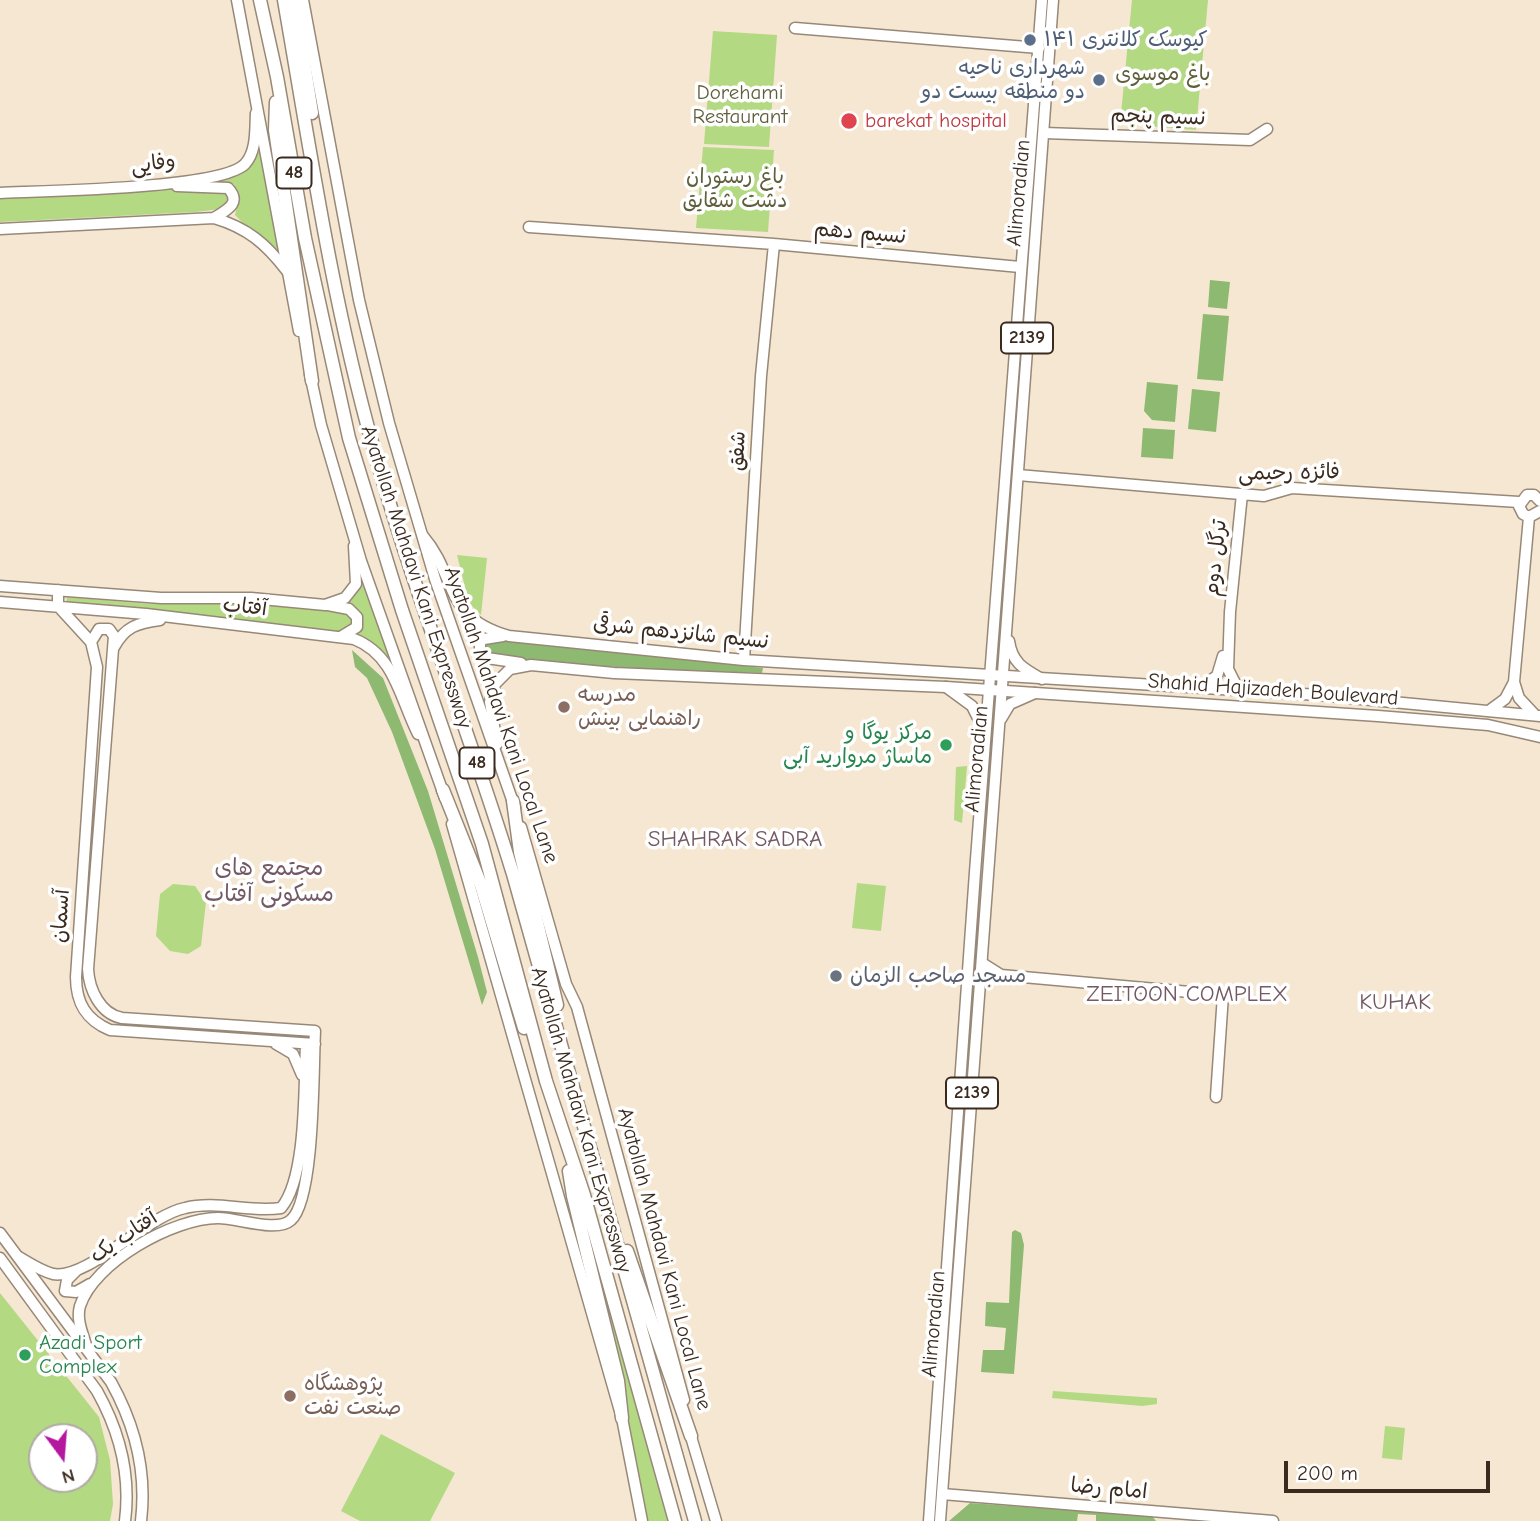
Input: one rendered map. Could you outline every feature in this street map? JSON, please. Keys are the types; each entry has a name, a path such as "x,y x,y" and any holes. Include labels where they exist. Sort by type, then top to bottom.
{"highway":[{"name":"Ayatollah Mahdavi Kani Expressway","path":"260,0 277,77 305,238 349,438 398,598 482,844 546,1081 584,1195 675,1521"},
{"name":"Ayatollah Mahdavi Kani Expressway","path":"284,0 346,342 372,446 421,604 488,793 607,1201 695,1521"},
{"path":"294,0 312,113 308,138"},
{"path":"277,77 275,130 312,381"},
{"path":"443,790 481,885 518,1011 546,1081"},
{"path":"513,801 520,852 557,996 560,1037"},
{"path":"566,1146 573,1196 618,1381 622,1418"},
{"path":"607,1201 640,1284 691,1436"}],"main road":[{"path":"237,0 287,271 312,381 353,537 443,790 622,1418 642,1521"},
{"name":"Ayatollah Mahdavi Kani Local Lane","path":"303,0 359,300 392,434 421,533 513,801 566,984 577,1007 683,1395 691,1436"},
{"name":"Alimoradian","path":"940,1521 937,1494 985,734 1042,0"},
{"name":"Alimoradian","path":"929,1521 937,1494 982,964 1053,0"},
{"path":"795,28 1038,48"},
{"name":"وفایی","path":"0,193 160,186 227,174 243,166 253,152 257,103"},
{"name":"نسیم پنجم","path":"1044,132 1250,140 1266,129"},
{"path":"160,186 228,188 234,194 231,208 214,218"},
{"path":"0,229 214,218 253,233 287,271"},
{"name":"نسیم دهم","path":"529,228 774,244 1020,267"},
{"name":"شفق","path":"744,660 761,376 774,244"},
{"name":"فائزه رحیمی","path":"1018,475 1264,496 1292,488 1520,502 1530,495 1540,501"},
{"name":"ترگل دوم","path":"1242,494 1229,625 1230,676 1251,692"},
{"path":"1520,502 1521,512 1529,517"},
{"path":"1529,517 1540,511"},
{"path":"1490,710 1506,699 1514,682 1529,517"},
{"name":"نسیم شانزدهم شرقی","path":"421,533 430,544 458,603 483,626 509,636 744,660 1003,677"},
{"path":"326,605 345,598 356,584 353,537"},
{"name":"آفتاب","path":"0,586 161,598 251,598 326,605 349,610 357,617 357,627 342,636"},
{"path":"58,590 58,606 91,642 95,631 107,628 112,632 114,647"},
{"name":"آفتاب","path":"0,602 342,636 368,646 384,661 425,745"},
{"path":"114,647 121,635 132,626 177,618"},
{"name":"ترگل دوم","path":"1200,687 1217,677 1229,625"},
{"path":"1007,628 1014,659 1023,669 1042,679"},
{"path":"509,636 484,639 480,642 480,653 487,658 531,665"},
{"name":"آسمان","path":"91,642 96,658 97,680 76,977 81,1006 94,1022 110,1030 310,1044 315,1031 115,1016 93,993 88,969 114,647"},
{"name":"نسیم شانزدهم شرقی","path":"500,760 491,712 493,689 503,672 515,667 531,665 614,673 928,686 1002,692"},
{"path":"928,686 934,680 929,672"},
{"name":"Shahid Hajizadeh Boulevard","path":"1003,677 1200,687 1538,715"},
{"path":"1514,682 1519,698 1538,715"},
{"path":"946,687 972,706 985,734"},
{"name":"Shahid Hajizadeh Boulevard","path":"1002,692 1488,725 1540,737"},
{"path":"1251,692 1250,699 1255,709"},
{"path":"998,724 1010,704 1035,694"},
{"path":"982,964 1001,975 1223,995 1216,1097"},
{"path":"980,986 1001,975"},
{"path":"267,1041 293,1054 304,1080"},
{"path":"310,1044 308,1174 302,1202 290,1222 281,1208 290,1198 298,1174 304,1080 310,1044"},
{"name":"آفتاب یک","path":"18,1257 53,1274 77,1269 152,1222 184,1208 220,1205 281,1208"},
{"name":"آفتاب یک","path":"88,1350 79,1323 79,1308 92,1282 156,1234 186,1222 218,1218 277,1227 290,1222"},
{"path":"0,1233 115,1389 133,1429 142,1478 141,1521"},
{"path":"0,1258 97,1391 109,1412 123,1454 126,1479 125,1521"},
{"path":"77,1269 67,1280 65,1291 76,1292 92,1282"},
{"path":"691,1436 716,1521"},
{"name":"امام رضا","path":"937,1494 1273,1521"}],"green space":[{"path":"1045,0 1049,0 1001,651 998,651"},
{"name":"باغ موسوی","path":"1132,0 1208,0 1196,130 1120,124"},
{"name":"Dorehami Restaurant","path":"713,31 777,35 769,147 704,144"},
{"path":"257,133 282,262 235,215 239,198 234,184 198,180 225,178 240,172 249,159"},
{"name":"باغ رستوران دشت شقایق","path":"703,147 774,150 768,232 696,228"},
{"path":"181,188 226,191 229,202 220,209 196,212 0,222 0,197"},
{"path":"1210,280 1230,282 1227,309 1208,307"},
{"path":"1203,314 1229,316 1223,381 1197,379"},
{"path":"1147,382 1178,385 1175,422 1152,420 1144,411"},
{"path":"1192,389 1220,392 1216,432 1188,429"},
{"path":"1143,428 1175,430 1173,459 1141,457"},
{"path":"457,555 487,558 481,615 469,603"},
{"path":"356,560 396,676 353,636 360,629 362,619 339,604 346,601"},
{"path":"67,597 150,604 238,600 348,612 355,622 343,633 223,622 153,609 66,602"},
{"path":"507,640 763,668 762,673 659,669 487,655 485,645 492,641"},
{"path":"352,650 383,678 428,791 487,992 482,1005 435,849 392,732 367,678 355,667"},
{"path":"967,766 962,823 954,820 956,767"},
{"path":"857,883 886,886 881,931 852,928"},
{"path":"173,884 195,886 206,902 201,946 188,954 170,951 156,936 160,894"},
{"path":"1015,1230 1021,1233 1024,1245 1014,1374 981,1372 983,1350 1004,1350 1006,1328 985,1326 986,1302 1009,1303 1012,1232"},
{"path":"588,1235 668,1521 647,1521"},
{"name":"Azadi Sport Complex","path":"0,1293 99,1417 110,1460 113,1504 110,1521 0,1521"},
{"path":"1053,1391 1157,1398 1157,1404 1142,1406 1052,1398"},
{"path":"1385,1426 1405,1428 1402,1460 1382,1458"},
{"path":"381,1434 455,1473 430,1521 360,1521 341,1511"},
{"path":"970,1503 1152,1516 1156,1521 1096,1521 1096,1515 1078,1514 1077,1521 949,1521"}],"place":[{"name":"کیوسک کلانتری ۱۴۱","path":"1030,40"},
{"name":"شهرداری ناحیه دو منطقه بیست دو","path":"1099,80"},
{"name":"barekat hospital","path":"849,121"},
{"name":"مدرسه راهنمایی بینش","path":"564,707"},
{"name":"مرکز یوگا و ماساژ مروارید آبی","path":"946,745"},
{"name":"مسجد صاحب الزمان","path":"836,976"},
{"name":"Azadi Sport Complex","path":"25,1355"},
{"name":"پژوهشگاه صنعت نفت","path":"290,1396"}],"district":[{"name":"SHAHRAK SADRA","path":"735,839"},
{"name":"مجتمع های مسکونی آفتاب","path":"269,881"},
{"name":"ZEITOON COMPLEX","path":"1187,994"},
{"name":"KUHAK","path":"1395,1002"}]}
